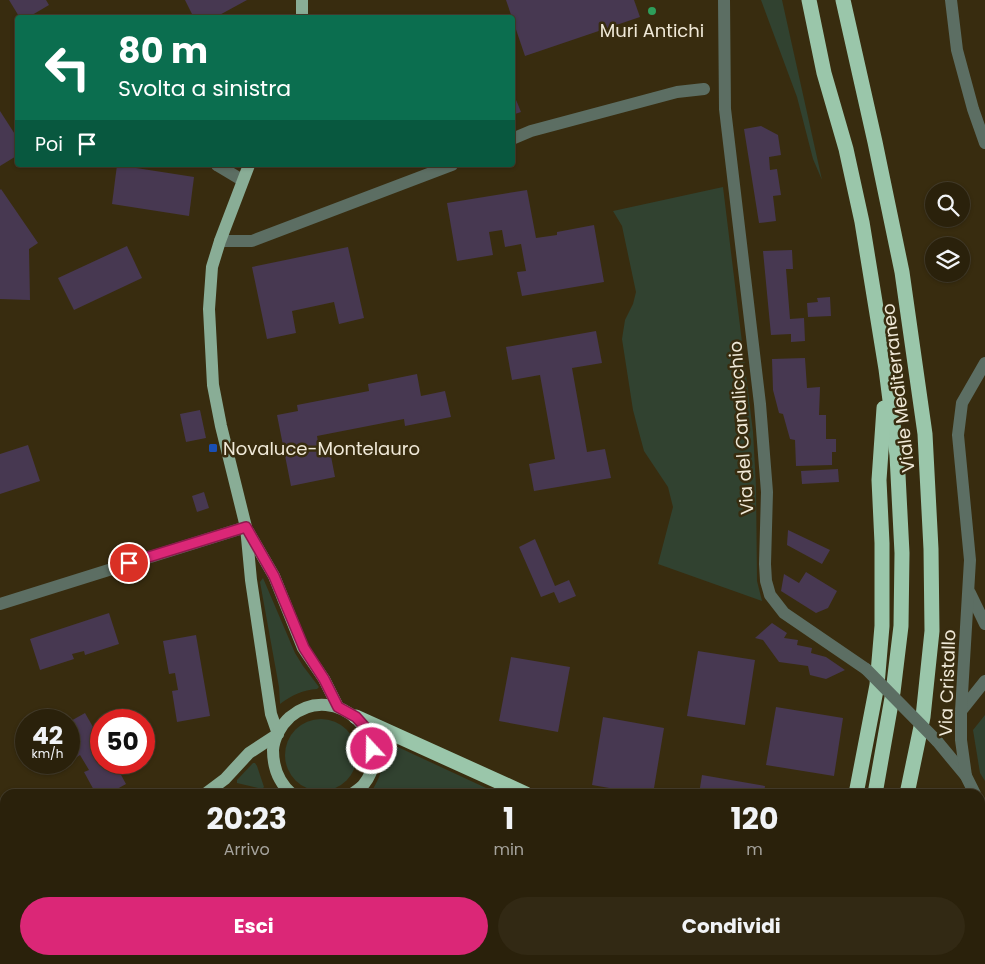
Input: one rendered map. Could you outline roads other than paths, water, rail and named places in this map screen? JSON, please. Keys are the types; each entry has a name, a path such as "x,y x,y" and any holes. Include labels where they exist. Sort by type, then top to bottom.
{"highway":[{"name":"Viale Mediterraneo","path":"808,0 824,73 846,149 862,222 886,369 897,455 902,554 901,626 893,692 875,789"},
{"name":"Viale Mediterraneo","path":"842,0 875,142 902,272 925,434 931,548 932,631 922,717 908,789"},
{"path":"857,789 876,686 882,626 882,543 879,480 886,369"},
{"path":"356,717 515,789"}],"main road":[{"path":"302,0 302,15"},
{"path":"248,167 212,267 209,310 214,385 221,426 246,527 251,580 271,714 278,734"},
{"path":"246,527 274,576 304,648 324,679 338,707"},
{"path":"288,789 278,778 274,763 273,748 278,734 286,721 297,712 310,707 324,705 338,707 356,717 370,737 373,762 364,784 358,789"},
{"path":"212,789 225,779 249,752 278,734"}],"street":[{"name":"Via del Canalicchio","path":"724,0 725,108 760,404 767,492 765,564 766,581 770,595 784,613 866,669 937,741 966,776 973,789"},
{"path":"951,0 957,50 973,109 985,143"},
{"path":"515,138 531,131 677,92 704,89"},
{"path":"219,167 242,180"},
{"path":"220,241 252,241 447,167"},
{"name":"Via Cristallo","path":"966,776 961,740 961,711 970,560 958,435 962,403 985,363"},
{"path":"0,604 246,527"},
{"path":"969,591 985,624"},
{"path":"961,711 985,681"}],"place":[{"name":"Muri Antichi","path":"652,11"},
{"name":"Novaluce-Montelauro","path":"213,448"}]}
